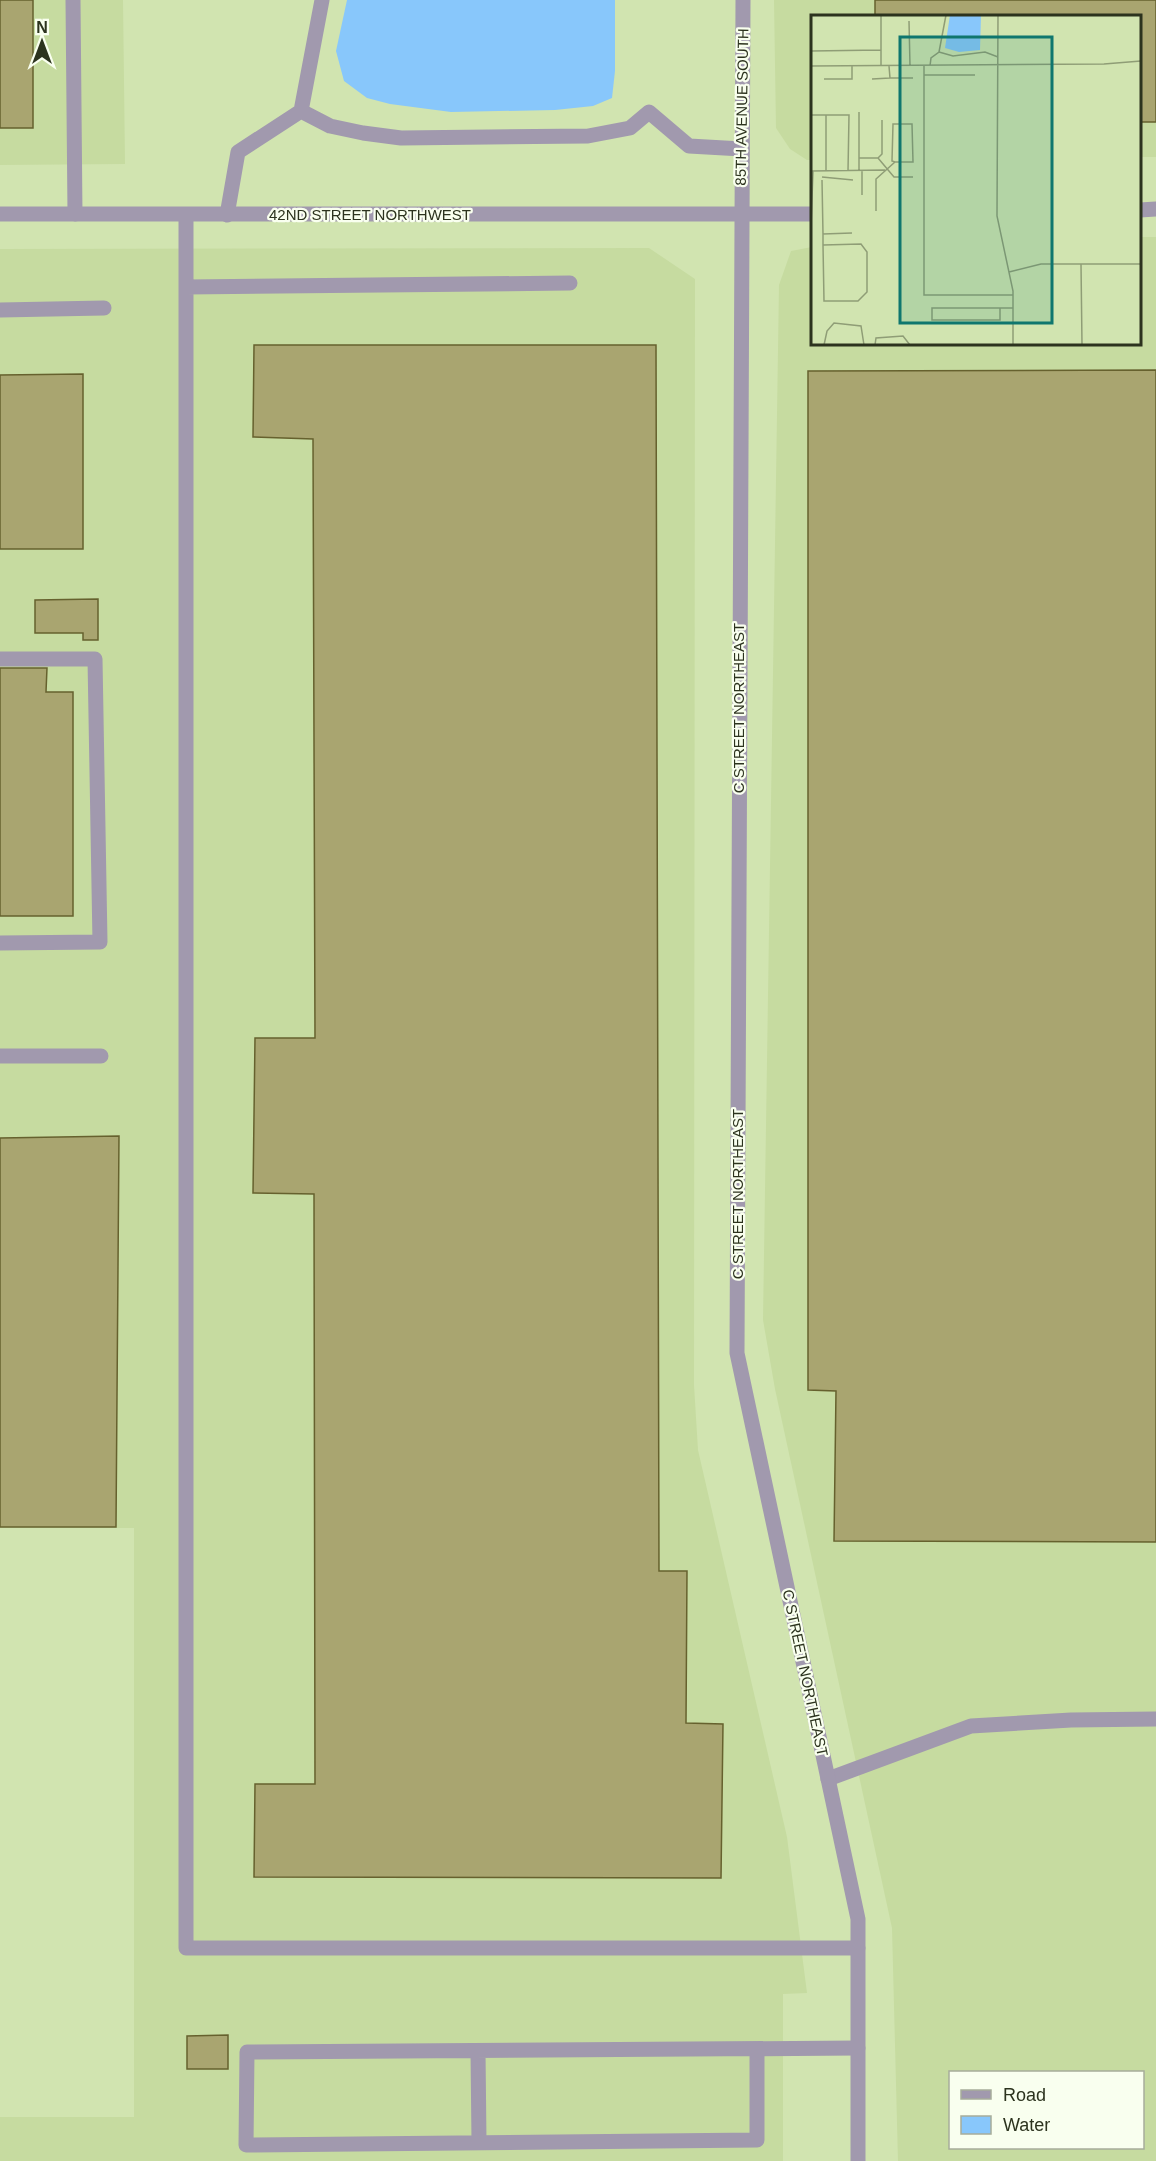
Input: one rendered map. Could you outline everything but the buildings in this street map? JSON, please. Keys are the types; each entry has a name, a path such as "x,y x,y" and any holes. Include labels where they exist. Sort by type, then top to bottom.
{"street":[{"path":"73,0 75,214"},
{"path":"227,214 238,152 301,111 322,0"},
{"name":"85TH AVENUE SOUTH","path":"741,214 743,0"},
{"path":"301,111 330,126 401,138 588,136 630,128 649,112 689,146 741,149"},
{"path":"1141,210 1156,209"},
{"name":"42ND STREET NORTHWEST","path":"0,214 811,214"},
{"path":"186,214 186,1948 858,1948"},
{"name":"C STREET NORTHEAST","path":"741,214 737,1353 858,1919 858,2161"},
{"path":"186,287 570,284"},
{"path":"0,310 104,308"},
{"path":"0,659 95,659 100,942 0,943"},
{"path":"0,1056 101,1056"},
{"path":"828,1779 971,1726 1071,1720 1156,1719"},
{"path":"757,2049 757,2140 246,2145 247,2052 858,2048"},
{"path":"478,2051 479,2142"}],"shaded area":[{"path":"0,0 123,0 125,164 0,165"},
{"path":"774,0 1156,0 1156,157 1141,157 1141,15 811,15 811,160 807,160 790,149 776,128"},
{"path":"1141,237 1156,237 1156,2161 898,2161 892,1928 775,1389 763,1320 779,285 791,251 811,247 811,345 1141,345"},
{"path":"649,248 695,279 694,1385 698,1450 787,1837 807,1993 783,1994 783,2161 0,2161 0,2117 134,2117 134,1528 0,1528 0,249"}],"water":[{"path":"347,0 615,0 615,71 612,98 593,106 555,110 451,112 390,104 367,98 344,81 336,51"}]}
